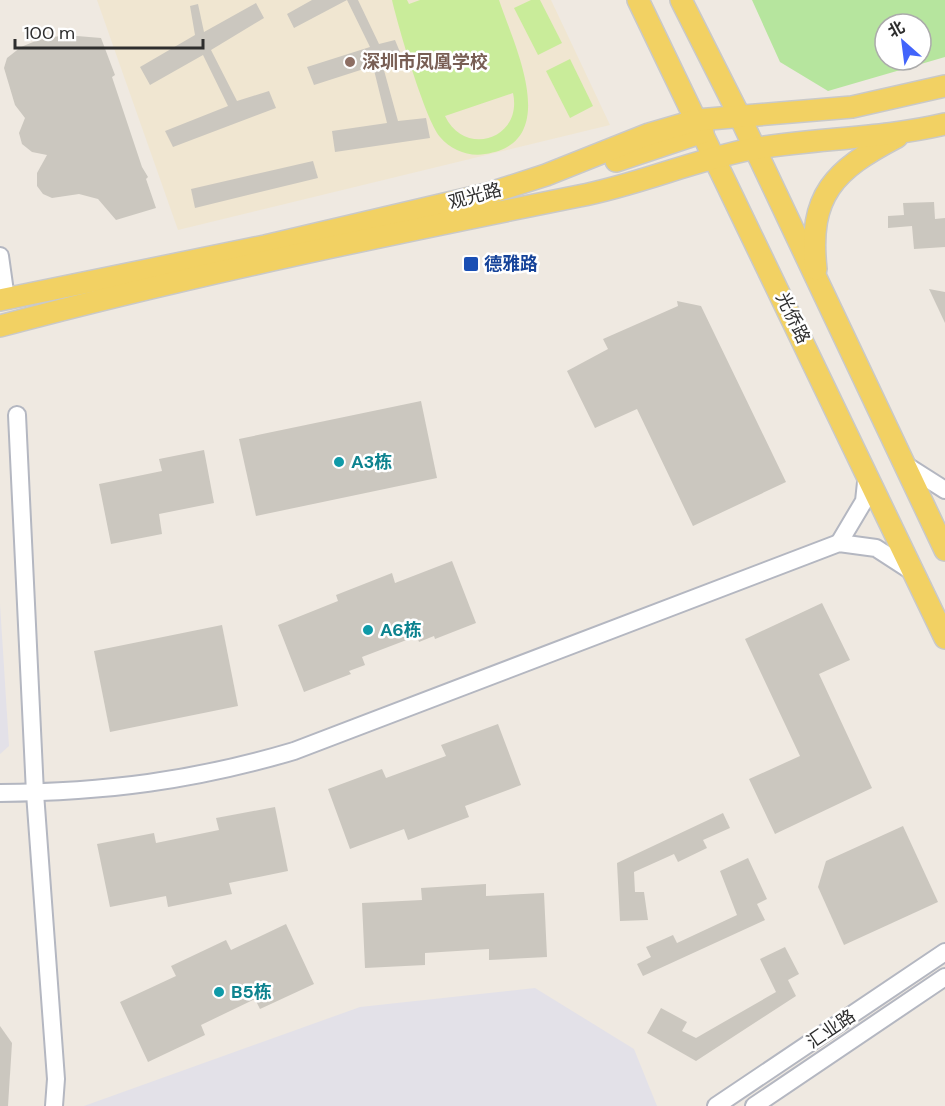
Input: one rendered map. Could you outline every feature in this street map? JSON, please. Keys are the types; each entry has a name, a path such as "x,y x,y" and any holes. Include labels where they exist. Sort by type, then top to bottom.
{"main road":[{"name":"光侨路","path":"638,0 945,638"},
{"name":"光侨路","path":"681,0 739,115 945,549"},
{"name":"观光路","path":"3,299 265,246 487,194 546,175 649,134 700,126 739,115 794,113 852,107 945,86"},
{"path":"754,149 904,134 945,124"},
{"path":"504,210 590,171 700,126"},
{"path":"817,282 814,250 815,226 820,204 830,185 870,152 904,134"},
{"name":"观光路","path":"0,326 113,297 504,210 582,196 715,157 754,149"}],"street":[{"path":"0,256 3,299"},
{"path":"17,415 35,793 56,1079 54,1106"},
{"path":"904,464 945,490"},
{"path":"839,543 864,501 867,472"},
{"path":"0,793 35,793 167,782 232,770 294,751 839,543 876,548 913,572"},
{"name":"汇业路","path":"716,1106 945,952"},
{"name":"汇业路","path":"754,1106 945,977"}],"shaded area":[{"name":"深圳市凤凰学校","path":"97,0 551,0 610,125 178,230"},
{"path":"0,604 9,746 0,754"},
{"path":"535,988 634,1049 657,1106 84,1106 360,1007"}],"green space":[{"path":"392,0 407,0 409,4 420,0 499,0 522,65 527,89 528,112 522,131 509,146 485,154 473,154 455,149 444,142 434,127 420,93","holes":["513,93 514,109 509,122 501,132 490,138 465,137 454,129 445,116"]},
{"path":"531,0 540,0 562,43 538,55 514,8"},
{"path":"752,0 945,0 945,57 933,60 933,12 873,12 873,72 893,72 828,91 780,62"},
{"path":"570,59 593,106 570,118 546,71"}],"building":[{"path":"312,0 347,0 294,28 287,14"},
{"path":"347,0 358,0 379,44 395,40 402,57 382,63 398,121 426,118 430,138 335,152 332,131 387,123 373,66 314,85 307,67 370,47"},
{"path":"256,3 264,18 211,50 237,101 269,91 276,108 173,147 165,131 228,106 203,55 150,85 140,67 195,35 190,6 198,4 204,32"},
{"path":"65,35 101,38 115,75 112,77 142,167 148,177 146,179 156,208 116,220 98,199 79,194 52,198 43,194 37,186 37,173 47,155 32,152 22,144 19,133 25,118 15,105 4,68 7,58 21,47 38,40"},
{"path":"313,161 318,178 195,208 191,189"},
{"path":"934,202 935,219 945,218 945,247 914,249 912,226 888,228 888,216 904,215 903,203"},
{"path":"929,289 945,292 945,323"},
{"path":"677,301 701,306 786,482 693,526 637,409 595,428 567,371 608,349 603,339 678,306"},
{"name":"A3栋","path":"421,401 437,478 256,516 239,439"},
{"path":"204,450 214,503 159,514 162,534 111,544 99,484 162,471 159,459"},
{"name":"A6栋","path":"452,561 476,623 435,639 434,636 419,642 417,636 362,657 365,665 349,671 351,674 304,692 278,625 338,601 336,595 392,573 395,583"},
{"path":"822,603 850,660 819,674 872,788 775,834 749,779 800,756 745,639"},
{"path":"222,625 238,706 110,732 94,651"},
{"path":"498,724 521,785 465,806 469,817 408,840 404,829 350,849 328,789 382,769 386,778 446,756 441,745"},
{"path":"275,807 288,871 229,883 232,894 168,907 166,896 110,907 97,844 154,833 156,843 219,830 216,818"},
{"path":"723,813 730,828 703,840 707,848 678,862 674,854 634,872 635,892 644,892 648,920 620,921 617,863"},
{"path":"903,826 938,902 844,945 818,887 826,861"},
{"path":"748,858 767,899 757,904 765,920 643,976 637,964 651,957 646,947 673,935 677,943 737,915 720,871"},
{"path":"486,884 486,896 544,893 547,957 489,960 489,949 425,953 425,965 365,968 362,903 422,900 421,888"},
{"name":"B5栋","path":"286,924 314,984 260,1009 255,999 201,1025 205,1035 148,1062 120,1002 176,976 171,966 226,940 231,950"},
{"path":"785,947 799,974 788,980 796,996 696,1061 647,1033 661,1008 687,1022 682,1031 696,1038 776,992 760,959"},
{"path":"0,1026 12,1043 8,1106 0,1106"}],"place":[{"name":"深圳市凤凰学校","path":"350,62"},
{"name":"德雅路","path":"471,264"},
{"name":"A3栋","path":"339,462"},
{"name":"A6栋","path":"368,630"},
{"name":"B5栋","path":"219,992"}]}
